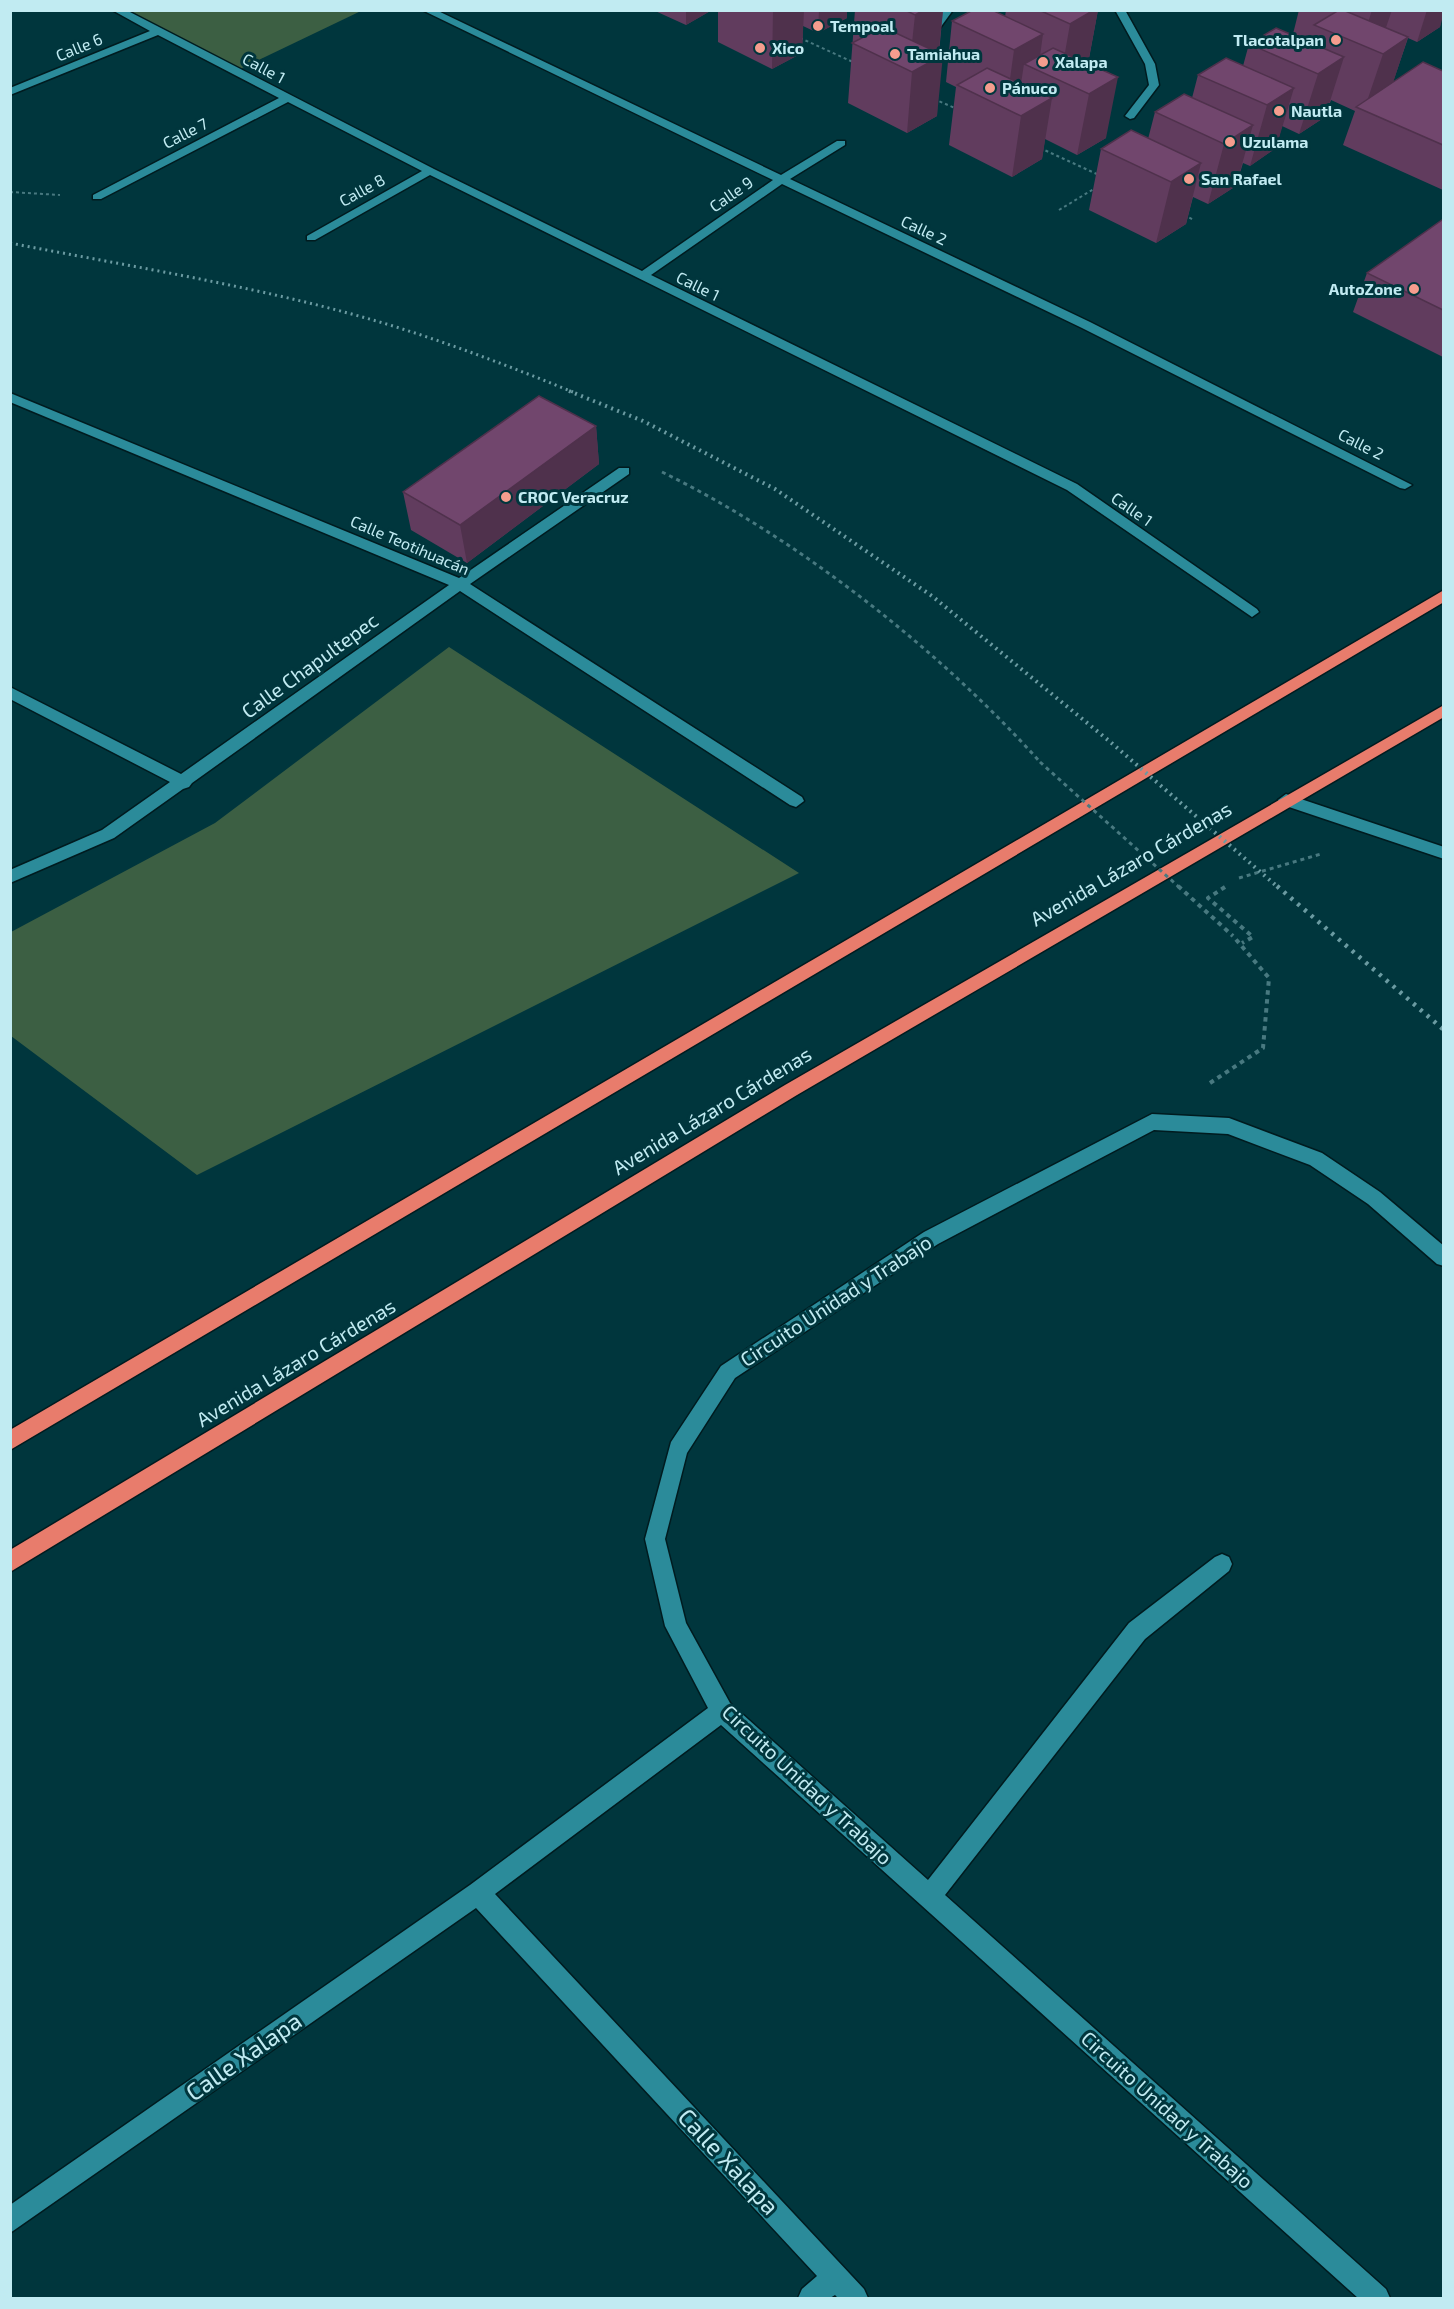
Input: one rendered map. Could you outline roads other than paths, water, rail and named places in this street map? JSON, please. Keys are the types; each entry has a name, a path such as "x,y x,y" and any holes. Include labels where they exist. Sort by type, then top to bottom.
{"highway":[{"path":"10,1441 1443,595"},
{"name":"Avenida Lázaro Cárdenas","path":"10,1562 791,1090 1443,710"}],"street":[{"name":"Calle 1","path":"117,10 430,171 1072,487 1252,612"},
{"name":"Calle 2","path":"427,10 1086,325 1405,485"},
{"path":"927,38 948,10"},
{"path":"1120,10 1150,64 1154,85 1130,117"},
{"name":"Calle 6","path":"10,92 158,31"},
{"name":"Calle 7","path":"97,197 287,98"},
{"name":"Calle 9","path":"642,276 779,180 841,143"},
{"name":"Calle 8","path":"311,238 430,171"},
{"name":"Calle Teotihuacán","path":"10,397 460,584 796,801"},
{"name":"Calle Chapultepec","path":"10,877 108,834 183,783 460,584 624,471"},
{"path":"10,692 183,783"},
{"path":"1286,800 1386,836 1443,853"},
{"name":"Circuito Unidad y Trabajo","path":"1377,2298 722,1711 676,1626 655,1539 678,1449 728,1372 931,1238 1152,1122 1229,1126 1316,1159 1374,1198 1443,1258"},
{"path":"929,1897 1137,1631 1222,1564"},
{"name":"Calle Xalapa","path":"10,2221 478,1893 722,1711"},
{"name":"Calle Xalapa","path":"478,1893 855,2298"},
{"path":"812,2298 835,2278"}],"railway":[{"path":"10,243 203,280 346,313 439,341 573,392"},
{"path":"569,391 643,421 775,489 932,596 1108,740 1279,888"},
{"path":"1277,886 1444,1030"}],"place":[{"name":"Tempoal","path":"818,26"},
{"name":"Tlacotalpan","path":"1336,40"},
{"name":"Xico","path":"760,48"},
{"name":"Tamiahua","path":"895,54"},
{"name":"Xalapa","path":"1043,62"},
{"name":"Pánuco","path":"990,88"},
{"name":"Nautla","path":"1279,111"},
{"name":"Uzulama","path":"1230,142"},
{"name":"San Rafael","path":"1189,179"},
{"name":"AutoZone","path":"1414,289"},
{"name":"CROC Veracruz","path":"506,497"}]}
